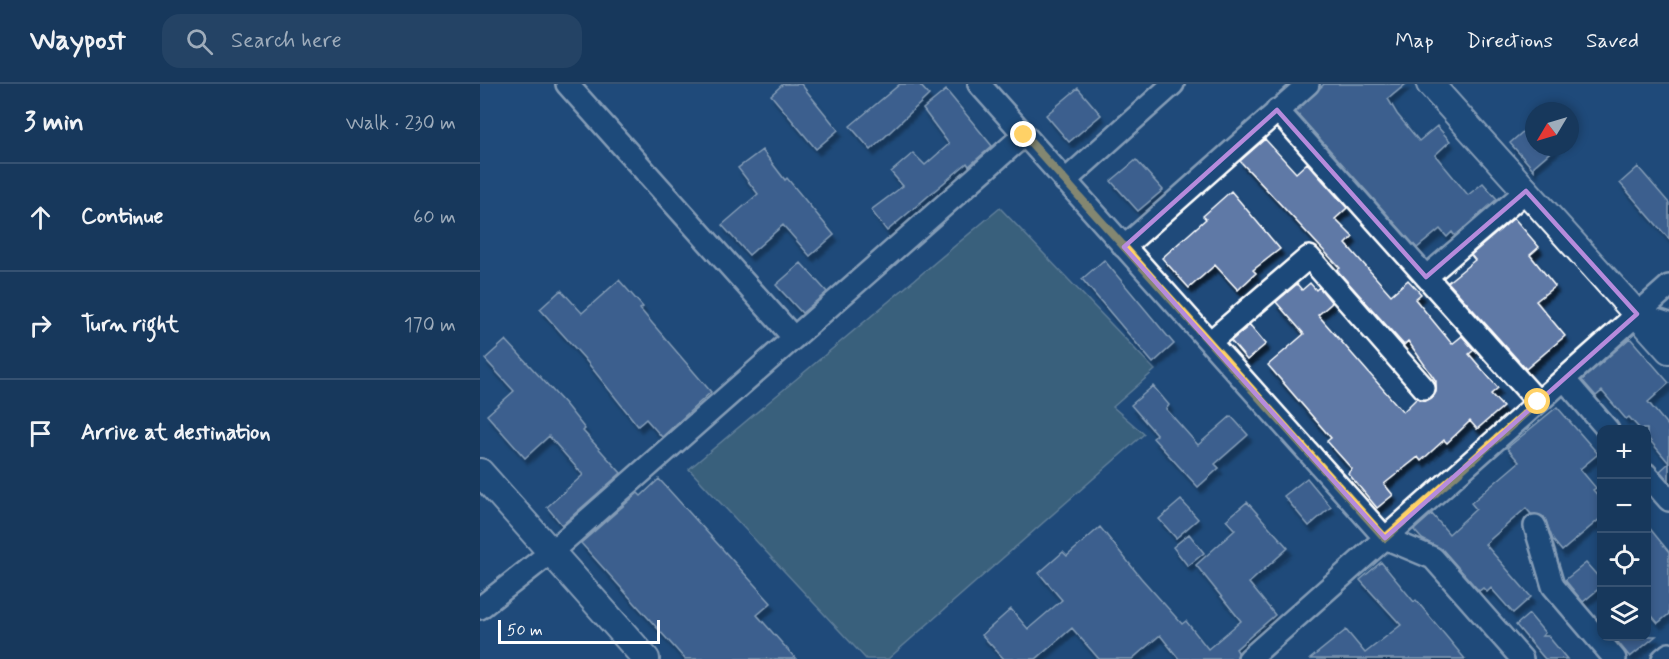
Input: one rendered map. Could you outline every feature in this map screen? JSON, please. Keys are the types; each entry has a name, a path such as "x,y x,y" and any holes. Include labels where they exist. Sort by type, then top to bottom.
{"street":[{"path":"567,84 794,338"},
{"path":"979,84 1385,538 1433,558 1522,659"},
{"path":"1065,181 1173,84"},
{"path":"1125,247 1308,84"},
{"path":"1430,84 1669,350"},
{"path":"1277,110 1538,402"},
{"path":"480,608 551,552 1024,135"},
{"path":"1426,277 1526,191"},
{"path":"1210,342 1309,257 1424,388"},
{"path":"1256,657 1385,538 1669,286"},
{"path":"1637,314 1669,324"},
{"path":"1564,379 1604,425"},
{"path":"480,472 646,659"},
{"path":"1651,479 1669,500"},
{"path":"1535,526 1553,586 1615,659"},
{"path":"1663,659 1669,654"}],"highlighted area":[{"path":"1277,110 1426,277 1526,191 1637,314 1385,538 1124,247"}],"green space":[{"path":"1000,208 1155,370 1113,407 1144,434 888,659 866,659 689,469"}],"building":[{"path":"783,84 801,84 838,130 816,149 771,95"},
{"path":"900,84 919,84 929,95 871,150 850,126"},
{"path":"1324,84 1406,84 1388,99 1397,114 1419,141 1437,126 1450,141 1435,155 1468,195 1483,183 1497,199 1455,236 1452,232 1447,237 1440,229 1417,248 1296,112"},
{"path":"1078,88 1101,115 1069,142 1046,115"},
{"path":"946,90 992,146 969,166 967,163 887,231 871,210 903,186 891,172 913,153 925,165 949,144 923,109"},
{"path":"1525,130 1525,156 1546,156 1534,166 1534,170 1510,143"},
{"path":"1265,139 1296,173 1307,163 1347,208 1335,219 1353,237 1346,244 1391,295 1408,280 1421,294 1415,299 1452,344 1462,336 1474,350 1469,354 1498,388 1491,394 1503,407 1477,429 1470,421 1447,443 1444,440 1421,461 1418,457 1384,484 1393,495 1377,508 1348,473 1352,469 1327,441 1331,438 1268,365 1304,334 1276,302 1297,284 1302,290 1310,283 1316,290 1319,287 1332,303 1318,315 1403,412 1417,398 1426,401 1433,397 1436,392 1436,381 1408,341 1404,345 1337,270 1340,268 1240,161"},
{"path":"762,150 785,180 787,178 834,235 810,256 783,225 749,255 722,225 758,194 738,168"},
{"path":"1136,160 1163,190 1138,211 1111,181"},
{"path":"1638,167 1669,203 1669,239 1620,183"},
{"path":"1231,191 1280,249 1253,270 1256,273 1238,290 1215,265 1189,288 1162,258 1206,219 1203,216"},
{"path":"1514,218 1539,247 1530,255 1555,286 1536,301 1565,336 1526,369 1448,282 1475,260 1471,255"},
{"path":"1104,260 1174,344 1153,363 1082,279"},
{"path":"801,263 827,292 802,313 776,285"},
{"path":"619,280 643,307 640,309 711,392 662,437 646,419 638,426 584,358 540,309 561,290 582,313"},
{"path":"1250,325 1266,344 1247,360 1231,341"},
{"path":"1630,338 1669,383 1648,402 1669,427 1669,463 1651,442 1651,425 1636,425 1629,417 1626,419 1602,391 1596,396 1582,380"},
{"path":"506,340 566,405 585,429 583,431 621,473 562,525 547,507 583,475 549,436 525,458 487,415 514,391 485,359"},
{"path":"1153,386 1169,405 1166,409 1198,445 1231,416 1248,435 1215,464 1219,468 1198,487 1153,438 1157,435 1131,405"},
{"path":"1557,407 1597,453 1580,469 1596,488 1593,490 1597,494 1597,521 1562,551 1553,540 1544,517 1531,514 1526,508 1485,544 1531,597 1513,613 1491,588 1487,592 1483,588 1479,591 1443,550 1422,539 1414,530 1432,514 1449,534 1476,509 1471,503 1519,462 1507,448"},
{"path":"1669,463 1669,481 1660,471"},
{"path":"1307,478 1331,507 1309,526 1284,496"},
{"path":"659,479 771,603 757,615 796,659 685,659 581,543 638,493 641,496"},
{"path":"1181,500 1198,519 1176,538 1159,519"},
{"path":"1247,502 1288,548 1249,583 1275,615 1236,649 1237,659 1179,659 1160,635 1132,659 1099,659 1072,628 1036,659 1004,659 982,635 1011,609 1028,629 1062,600 1039,573 1063,552 1067,556 1100,527 1141,578 1182,624 1186,621 1208,649 1241,621 1196,565 1235,530 1226,520"},
{"path":"1651,530 1669,552 1669,614 1658,623 1651,615"},
{"path":"1189,534 1204,553 1188,566 1173,547"},
{"path":"1381,562 1465,659 1310,659 1346,630 1365,653 1401,625 1360,580"},
{"path":"1586,563 1597,575 1597,590 1583,602 1565,580"},
{"path":"1529,614 1545,633 1542,636 1548,636 1567,659 1545,659 1516,625"},
{"path":"1617,641 1650,641 1630,657"}],"route":[{"path":"1024,135 1385,538 1538,402"}]}
